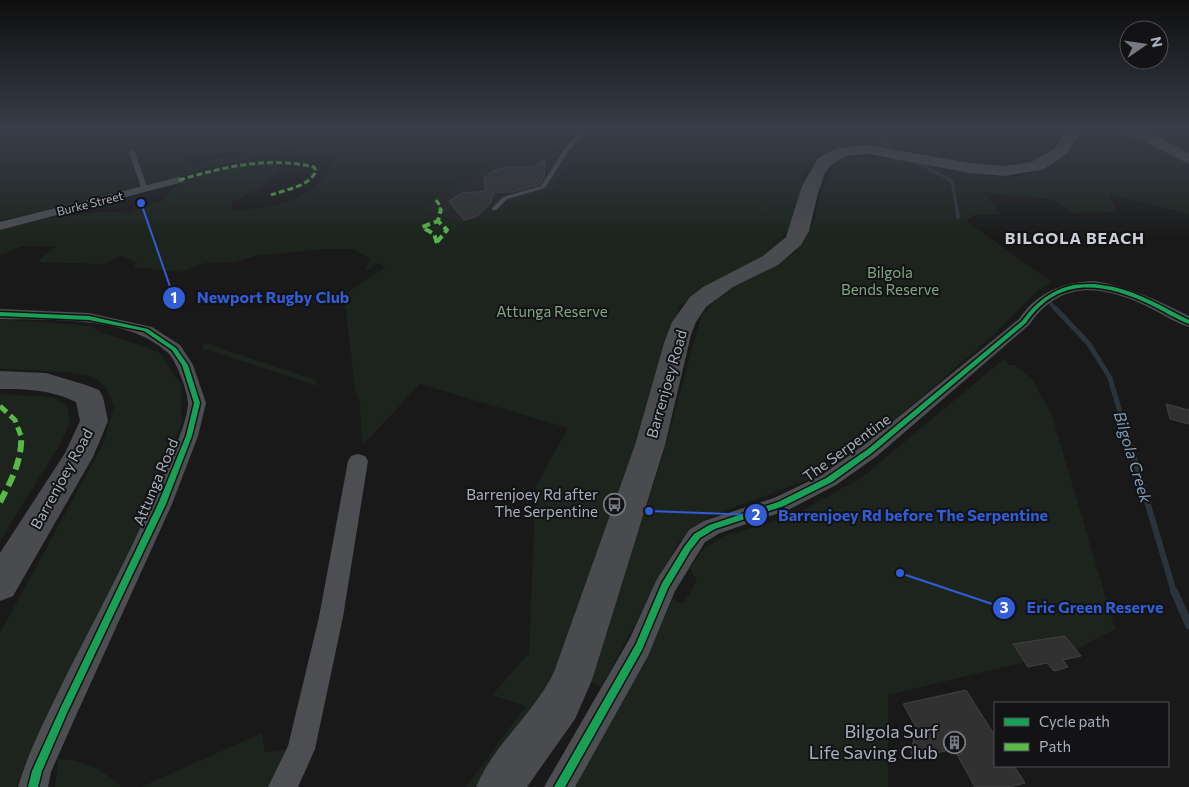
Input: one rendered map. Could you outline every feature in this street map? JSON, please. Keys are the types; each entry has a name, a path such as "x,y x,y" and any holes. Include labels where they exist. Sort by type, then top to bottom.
{"main road":[{"name":"Barrenjoey Road","path":"499,787 564,698 618,549 660,412 677,342 688,314 705,295 778,255 792,242 799,233 814,181 821,167"},
{"name":"Barrenjoey Road","path":"963,167 1016,170 1030,167"},
{"name":"Barrenjoey Road","path":"0,380 40,380 66,385 89,397 94,421 78,456 0,585"}],"street":[{"name":"Burke Street","path":"0,226 179,180"},
{"name":"The Serpentine","path":"559,787 640,647 665,586 697,536 712,527 781,504 829,480 870,451 1024,322 1037,305 1055,293 1087,285 1108,287 1142,299 1189,322"},
{"name":"Attunga Road","path":"0,314 89,318 146,330 174,349 182,360 197,403 189,436 162,504 87,659 37,771 33,787"},
{"path":"283,787 301,749 331,616 358,461"}],"lane":[{"path":"137,167 145,190"},
{"path":"494,209 505,198 542,187 555,167"}],"shaded area":[{"path":"489,167 589,167 511,215 457,235 399,214"}],"green space":[{"path":"0,167 212,167 196,170 192,174 0,221"},
{"name":"Attunga Reserve","path":"231,167 279,167 276,176 259,190 232,202 233,210 263,208 284,203 311,190 330,167 491,167 439,193 427,211 462,223 499,211 513,201 550,191 566,167 806,167 792,226 774,250 680,305 637,449 547,699 488,787 466,787 526,706 492,695 529,653 536,486 568,428 420,384 364,444 344,295 385,267 378,263 365,272 370,258 352,249 324,249 255,256 235,262 206,263 180,272 133,267 137,263 121,256 103,264 37,262 56,246 22,246 0,255 0,230 48,218 111,211 127,213 163,200 178,185 217,170"},
{"name":"Bilgola Bends Reserve","path":"834,167 946,167 975,173 1005,176 1020,175 1045,167 1189,167 1189,214 1110,194 1116,212 1072,213 1051,199 985,193 1001,214 976,214 966,221 1052,282 1036,292 988,340 853,456 827,473 710,516 679,542 601,687 590,681 662,458 701,316 722,293 794,253 815,220 819,197"},
{"path":"0,319 91,326 101,332 159,352 181,385 182,422 147,514 86,643 36,739 17,787 0,787 0,633 104,442 114,406 106,387 94,377 65,372 0,369"},
{"path":"209,343 315,380 318,386 208,350 204,351 202,345"},
{"path":"1004,359 1009,365 1015,365 1032,379 1052,415 1115,629 1075,650 888,695 888,787 566,787 643,666 673,599 683,604 697,581 690,569 703,549 724,536 792,516 861,478"},
{"path":"0,394 53,397 67,406 70,422 62,441 0,541"},
{"path":"262,733 265,752 290,749 271,787 141,787"},
{"path":"58,759 84,763 108,776 121,787 55,787"}],"building":[{"path":"509,167 545,167 544,177 540,184 513,192 494,192 491,202 477,216 464,220 449,201 462,193 486,191 484,179 492,171"},
{"path":"1166,404 1189,410 1189,424 1170,419"},
{"path":"1065,636 1081,656 1063,660 1068,667 1054,671 1047,663 1028,667 1013,644"},
{"name":"Bilgola Surf Life Saving Club","path":"966,690 994,734 994,767 1015,767 1025,783 1010,787 975,787 954,749 910,759 916,727 903,704"}],"waterway":[{"name":"Bilgola Creek","path":"925,167 952,181 957,210"},
{"name":"Bilgola Creek","path":"957,209 958,217"},
{"name":"Bilgola Creek","path":"1051,304 1057,311"},
{"name":"Bilgola Creek","path":"1056,309 1089,344 1110,378 1127,436"},
{"name":"Bilgola Creek","path":"1127,434 1174,592"},
{"name":"Bilgola Creek","path":"1174,591 1189,625"}],"marked path":[{"path":"179,180 231,167"},
{"path":"271,195 301,185 314,176 316,171 313,167"},
{"path":"436,200 441,207 438,221 422,227 434,234 437,243"},
{"path":"437,242 447,230 438,221"},
{"path":"0,406 17,423 21,443 18,464 0,502"}],"cycle path":[{"path":"559,787 639,647 665,586 697,536 712,527 781,504 829,480 870,451 1024,322 1039,304 1057,292 1076,286 1114,289 1134,295 1189,322"},
{"path":"0,314 89,318 146,330 174,349 185,365 197,403 189,436 162,504 64,710 37,771 33,787"}],"place":[{"name":"Newport Rugby Club","path":"141,203"},
{"name":"Barrenjoey Rd after The Serpentine","path":"614,504"},
{"name":"Barrenjoey Rd before The Serpentine","path":"649,511"},
{"name":"Eric Green Reserve","path":"900,573"},
{"name":"Bilgola Surf Life Saving Club","path":"954,742"}],"district":[{"name":"BILGOLA BEACH","path":"1075,238"}]}
